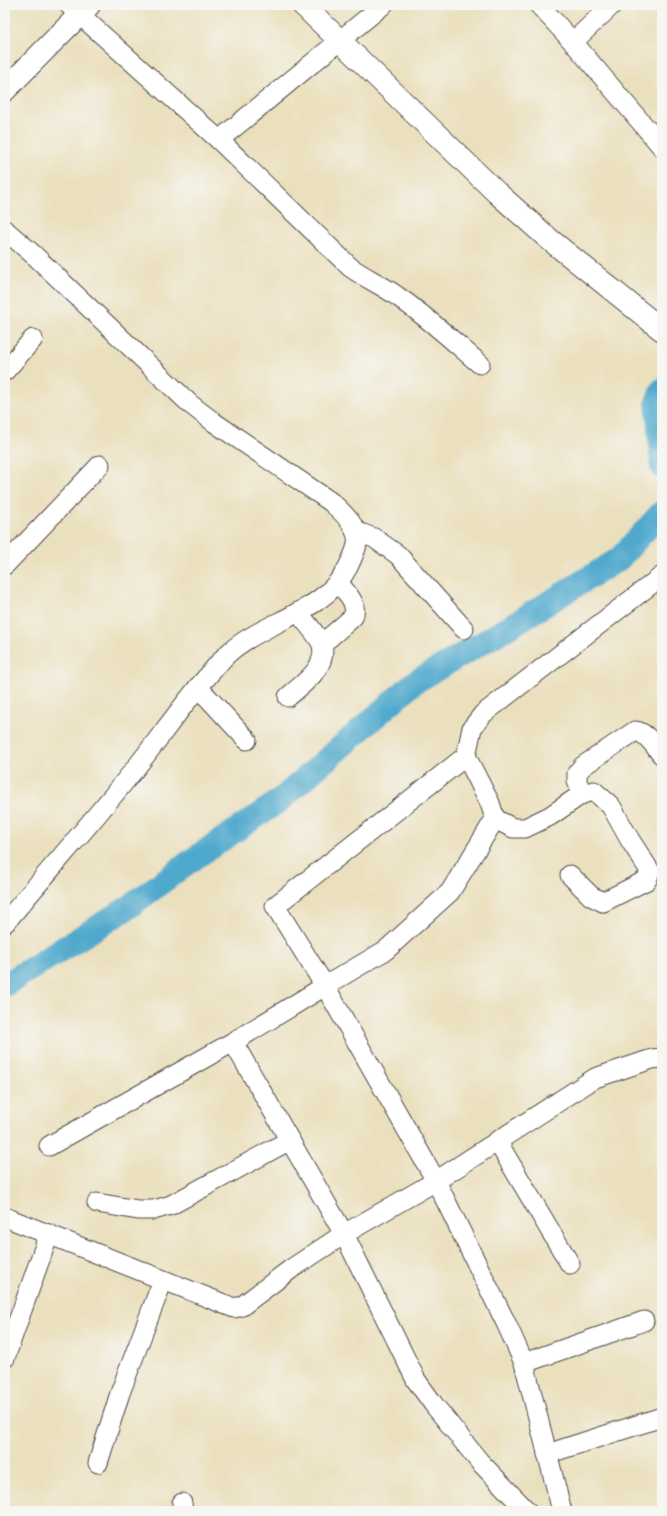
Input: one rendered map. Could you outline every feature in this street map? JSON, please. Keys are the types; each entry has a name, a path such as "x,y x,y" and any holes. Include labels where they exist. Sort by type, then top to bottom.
{"street":[{"path":"303,5 496,192 549,239 662,330"},
{"path":"219,140 383,5"},
{"path":"539,5 573,42 662,147"},
{"path":"573,42 612,5"},
{"path":"5,90 79,8 219,140 350,268 385,287 399,297 480,364"},
{"path":"5,230 35,256 190,404 215,423 331,502 346,516 355,531 357,544 348,566 338,582 307,607 249,637 231,651 198,687 138,766 5,923"},
{"path":"5,371 33,340"},
{"path":"5,565 100,465"},
{"path":"355,531 374,538 398,555 464,629"},
{"path":"570,875 591,896 603,902 647,880 650,871 630,840 611,806 594,791 582,794 550,816 525,828 513,828 495,819 490,803 466,756 472,728 483,714 662,576"},
{"path":"322,644 354,617 356,611 355,604 338,582"},
{"path":"288,697 317,669 321,661 322,644 298,612"},
{"path":"198,687 247,740"},
{"path":"582,794 577,781 577,773 583,766 635,731 640,731 645,735 662,755"},
{"path":"466,756 275,906 325,986 436,1181 507,1325 524,1363 562,1511"},
{"path":"49,1146 233,1042 386,950 450,892 462,875 495,819"},
{"path":"233,1042 344,1234 416,1380 479,1461 527,1511"},
{"path":"5,1217 234,1308 242,1306 291,1268 344,1234 436,1181 594,1078 652,1059 662,1058"},
{"path":"97,1203 138,1210 160,1209 171,1205 290,1140"},
{"path":"497,1141 570,1264"},
{"path":"5,1358 49,1234"},
{"path":"98,1463 120,1393 163,1280"},
{"path":"524,1363 644,1321"},
{"path":"547,1454 662,1417"}],"waterway":[{"path":"662,390 657,402 662,467"},
{"path":"5,985 129,907 189,862 279,801 415,682 511,626 619,559 662,512"}]}
